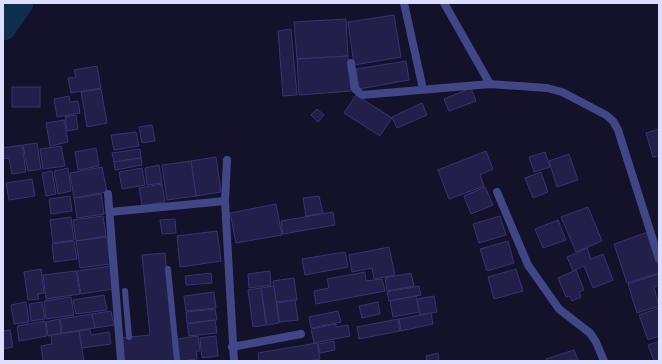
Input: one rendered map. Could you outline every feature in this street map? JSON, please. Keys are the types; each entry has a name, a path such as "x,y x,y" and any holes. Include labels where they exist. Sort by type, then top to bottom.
{"street":[{"path":"404,3 423,89"},
{"path":"444,3 490,84"},
{"path":"351,63 355,89 362,95 490,84 547,88 562,92 606,115 613,121 618,130 659,259"},
{"path":"227,160 225,201 232,347 234,361"},
{"path":"497,192 528,265 559,309 590,333 596,342 604,361"},
{"path":"108,194 121,361"},
{"path":"110,212 225,201"},
{"path":"232,347 302,334"}],"lane":[{"path":"168,269 177,361"},
{"path":"126,291 129,337"}],"building":[{"path":"394,15 401,57 354,65 348,22"},
{"path":"346,19 348,56 297,59 294,22"},
{"path":"291,29 297,95 283,96 278,31"},
{"path":"348,56 351,91 299,95 297,59"},
{"path":"406,61 409,80 359,89 356,69"},
{"path":"97,66 101,88 71,93 68,78 76,77 74,70"},
{"path":"12,87 40,87 40,107 12,107"},
{"path":"471,88 476,101 449,111 444,99"},
{"path":"101,89 107,123 87,127 81,92"},
{"path":"356,95 392,118 380,136 344,113"},
{"path":"69,96 70,102 78,101 80,113 57,117 54,99"},
{"path":"422,103 427,115 397,128 392,117"},
{"path":"317,109 324,115 318,122 311,115"},
{"path":"76,115 78,129 67,131 65,117"},
{"path":"64,120 68,142 50,146 46,123"},
{"path":"152,125 155,141 142,143 139,127"},
{"path":"659,129 659,156 653,157 646,133"},
{"path":"136,132 139,146 114,150 111,135"},
{"path":"37,143 41,169 28,171 23,145"},
{"path":"22,145 26,172 12,174 9,158 3,159 3,148"},
{"path":"61,146 65,166 43,169 40,149"},
{"path":"96,148 99,166 78,170 75,152"},
{"path":"140,149 141,158 114,162 112,153"},
{"path":"486,151 493,169 480,175 484,186 449,199 438,170"},
{"path":"545,152 550,167 534,172 529,157"},
{"path":"569,154 578,180 557,187 549,161"},
{"path":"216,157 221,192 196,196 191,161"},
{"path":"141,158 142,165 115,170 114,162"},
{"path":"191,161 196,196 167,200 162,165"},
{"path":"159,165 162,183 147,185 145,168"},
{"path":"102,167 107,192 74,198 70,173"},
{"path":"68,168 71,191 58,194 54,171"},
{"path":"142,168 145,185 122,189 119,172"},
{"path":"52,171 56,194 46,196 42,173"},
{"path":"541,172 548,192 533,198 525,178"},
{"path":"32,179 35,196 9,200 6,183"},
{"path":"162,184 165,202 142,206 139,188"},
{"path":"485,187 493,205 471,214 464,196"},
{"path":"101,194 104,214 77,218 74,198"},
{"path":"70,196 72,211 51,214 49,199"},
{"path":"319,196 323,213 306,216 303,198"},
{"path":"276,204 282,235 236,243 230,213"},
{"path":"588,207 602,241 576,252 561,217"},
{"path":"333,212 335,225 283,234 281,221"},
{"path":"103,216 106,236 76,241 73,220"},
{"path":"500,216 506,235 479,243 473,224"},
{"path":"71,217 74,240 53,243 50,220"},
{"path":"175,219 176,233 162,234 160,220"},
{"path":"558,220 566,240 543,248 535,229"},
{"path":"217,231 221,261 180,267 177,236"},
{"path":"648,232 659,266 659,273 627,283 614,244"},
{"path":"107,237 110,264 80,268 76,241"},
{"path":"74,241 77,259 54,262 52,244"},
{"path":"508,241 514,263 487,271 480,249"},
{"path":"389,247 395,275 374,279 372,268 352,272 349,255"},
{"path":"587,248 591,259 603,254 613,280 593,288 584,266 573,271 567,257"},
{"path":"345,252 348,267 305,275 302,259"},
{"path":"165,253 175,361 122,361 120,338 150,335 142,255"},
{"path":"110,266 113,289 81,294 77,271"},
{"path":"41,269 44,293 38,294 39,299 28,300 24,272"},
{"path":"516,269 523,291 494,299 488,277"},
{"path":"576,270 584,290 579,292 581,297 572,301 570,296 566,297 558,278"},
{"path":"76,271 80,294 46,299 43,275"},
{"path":"270,271 271,285 249,288 248,274"},
{"path":"365,272 366,281 382,279 385,291 316,304 314,291 329,288 327,279"},
{"path":"211,273 212,283 186,285 185,276"},
{"path":"411,273 414,286 387,291 385,278"},
{"path":"659,274 659,285 654,287 659,306 637,313 628,284"},
{"path":"294,278 297,300 276,302 273,281"},
{"path":"274,286 279,323 267,325 261,288"},
{"path":"419,286 421,295 389,301 387,292"},
{"path":"261,288 266,325 253,327 248,290"},
{"path":"214,292 216,308 186,311 184,296"},
{"path":"104,295 107,310 76,314 73,300"},
{"path":"416,296 420,312 393,317 390,301"},
{"path":"434,296 437,312 420,315 417,299"},
{"path":"71,297 74,315 46,319 44,301"},
{"path":"295,300 298,320 279,322 277,303"},
{"path":"26,302 29,322 14,324 11,305"},
{"path":"42,302 45,319 31,321 29,304"},
{"path":"378,302 380,314 362,318 359,306"},
{"path":"659,308 659,336 648,340 639,315"},
{"path":"215,309 217,320 187,323 186,312"},
{"path":"111,311 114,325 95,328 92,314"},
{"path":"338,311 341,322 311,328 309,317"},
{"path":"431,313 433,324 401,331 399,319"},
{"path":"92,314 95,328 62,333 60,319"},
{"path":"59,319 61,333 48,336 46,322"},
{"path":"398,319 400,331 359,339 357,327"},
{"path":"215,320 217,333 189,336 187,324"},
{"path":"45,321 47,336 19,341 17,326"},
{"path":"336,324 336,327 348,325 350,336 314,343 311,329"},
{"path":"90,329 91,335 109,332 111,344 82,348 79,331"},
{"path":"10,330 13,347 3,349 3,331"},
{"path":"79,331 84,361 43,361 41,346 52,344 51,335"},
{"path":"198,336 200,351 196,351 197,359 180,361 177,339"},
{"path":"216,336 218,356 202,358 200,338"},
{"path":"334,341 335,350 320,353 318,344"},
{"path":"659,341 659,361 654,361 648,345"},
{"path":"317,343 320,359 308,361 259,361 258,353"},
{"path":"574,350 578,360 547,361 546,359"},
{"path":"438,353 439,361 427,361 426,356"}],"waterway":[{"path":"3,27 20,3"}]}
